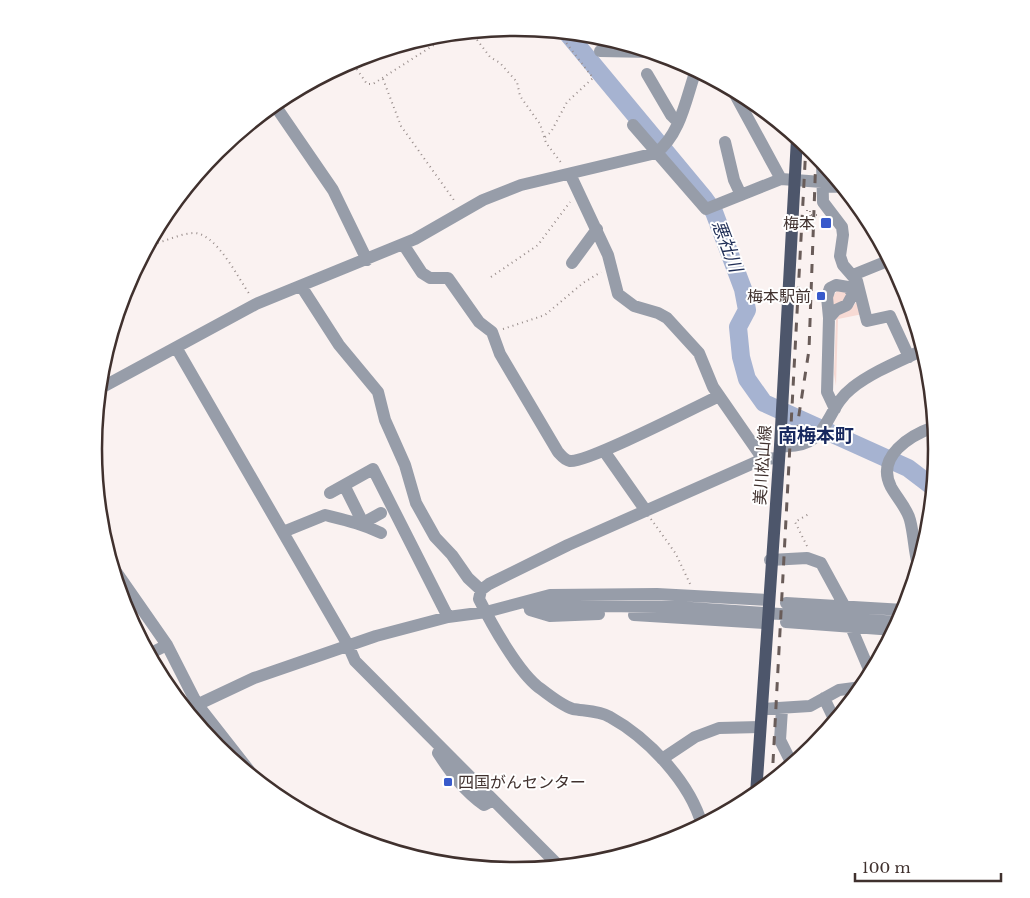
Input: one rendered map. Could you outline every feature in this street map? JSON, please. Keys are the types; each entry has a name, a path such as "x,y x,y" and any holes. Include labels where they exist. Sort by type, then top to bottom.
{"main road":[{"name":"美川松山線","path":"757,783 770,560 779,452 797,148"}],"street":[{"path":"600,51 627,52"},
{"path":"647,74 671,115 678,122"},
{"path":"107,385 177,349 256,304 404,244 483,200 521,185 657,152 668,142 678,122 694,77"},
{"path":"748,109 781,179"},
{"path":"279,111 333,190 366,260"},
{"path":"633,125 706,209 781,179 832,185"},
{"path":"724,142 734,180 741,194"},
{"path":"570,174 608,255 618,294 634,306 658,313 667,318 699,353 719,396 763,458"},
{"path":"822,174 823,202 842,227 843,235 840,256 843,265 853,275 861,294 867,321 890,316 909,357"},
{"path":"572,263 597,230"},
{"path":"404,244 422,272 430,278 448,278 479,322 492,332 500,354 564,459 570,461 578,460 604,450 719,396"},
{"path":"853,275 883,263"},
{"path":"302,286 339,345 378,392 384,420 405,465 416,503 435,537 452,555 468,578 481,590"},
{"path":"829,318 827,392 832,415"},
{"path":"177,349 348,645 355,661 553,860"},
{"path":"700,818 682,786 656,752 609,716 570,708 539,688 517,662 486,612 479,598 481,590 568,545 763,458 801,445 817,436 840,400 853,387 917,353"},
{"path":"915,550 910,519 888,481 889,465 895,451 914,434 927,429"},
{"path":"604,450 646,511"},
{"path":"330,493 373,469 448,617"},
{"path":"344,485 363,523 380,533"},
{"path":"283,532 325,515 354,524 363,523 381,513"},
{"path":"770,560 814,559 821,563 855,623 867,663"},
{"path":"125,585 167,646 188,701"},
{"path":"193,706 254,678 348,645 448,617 486,612 550,595 612,593 768,600"},
{"path":"786,603 895,610"},
{"path":"516,605 677,607 855,623 886,629"},
{"path":"516,605 550,616 613,614 766,624"},
{"path":"812,624 806,619 806,611 814,605"},
{"path":"786,622 812,624 889,622"},
{"path":"156,651 167,646"},
{"path":"762,709 810,706 839,690 850,689"},
{"path":"824,698 831,713"},
{"path":"782,709 780,740 789,757"},
{"path":"662,759 695,737 719,728 760,727"}],"path":[{"path":"476,38 490,57 500,63 517,82 518,90 540,124 551,152 570,174"},
{"path":"545,136 551,132 567,102 594,78 564,39"},
{"path":"356,68 367,84 383,79 436,44"},
{"path":"383,79 401,126 462,212"},
{"path":"491,277 538,245 578,192"},
{"path":"807,210 810,210 810,215 808,221 807,210"},
{"path":"810,215 820,215 822,218"},
{"path":"159,242 192,233 209,237 256,304"},
{"path":"492,332 533,321 545,315 583,283 610,268"},
{"path":"646,511 676,554 691,586 704,597"},
{"path":"809,514 795,522 814,559"}],"shaded area":[{"path":"837,291 847,292 847,300 833,306 833,296"},
{"path":"857,300 863,314 838,319 836,386 834,374 836,319 853,306"}],"waterway":[{"name":"悪社川","path":"573,41 714,212 743,289 747,310 738,327 741,357 747,379 764,403 908,468 926,482"}],"railway":[{"path":"773,771 805,156"},
{"path":"796,434 809,350 816,167"}],"place":[{"name":"梅本","path":"826,223"},
{"name":"梅本駅前","path":"821,296"},
{"name":"四国がんセンター","path":"448,782"}],"district":[{"name":"南梅本町","path":"816,435"}]}
